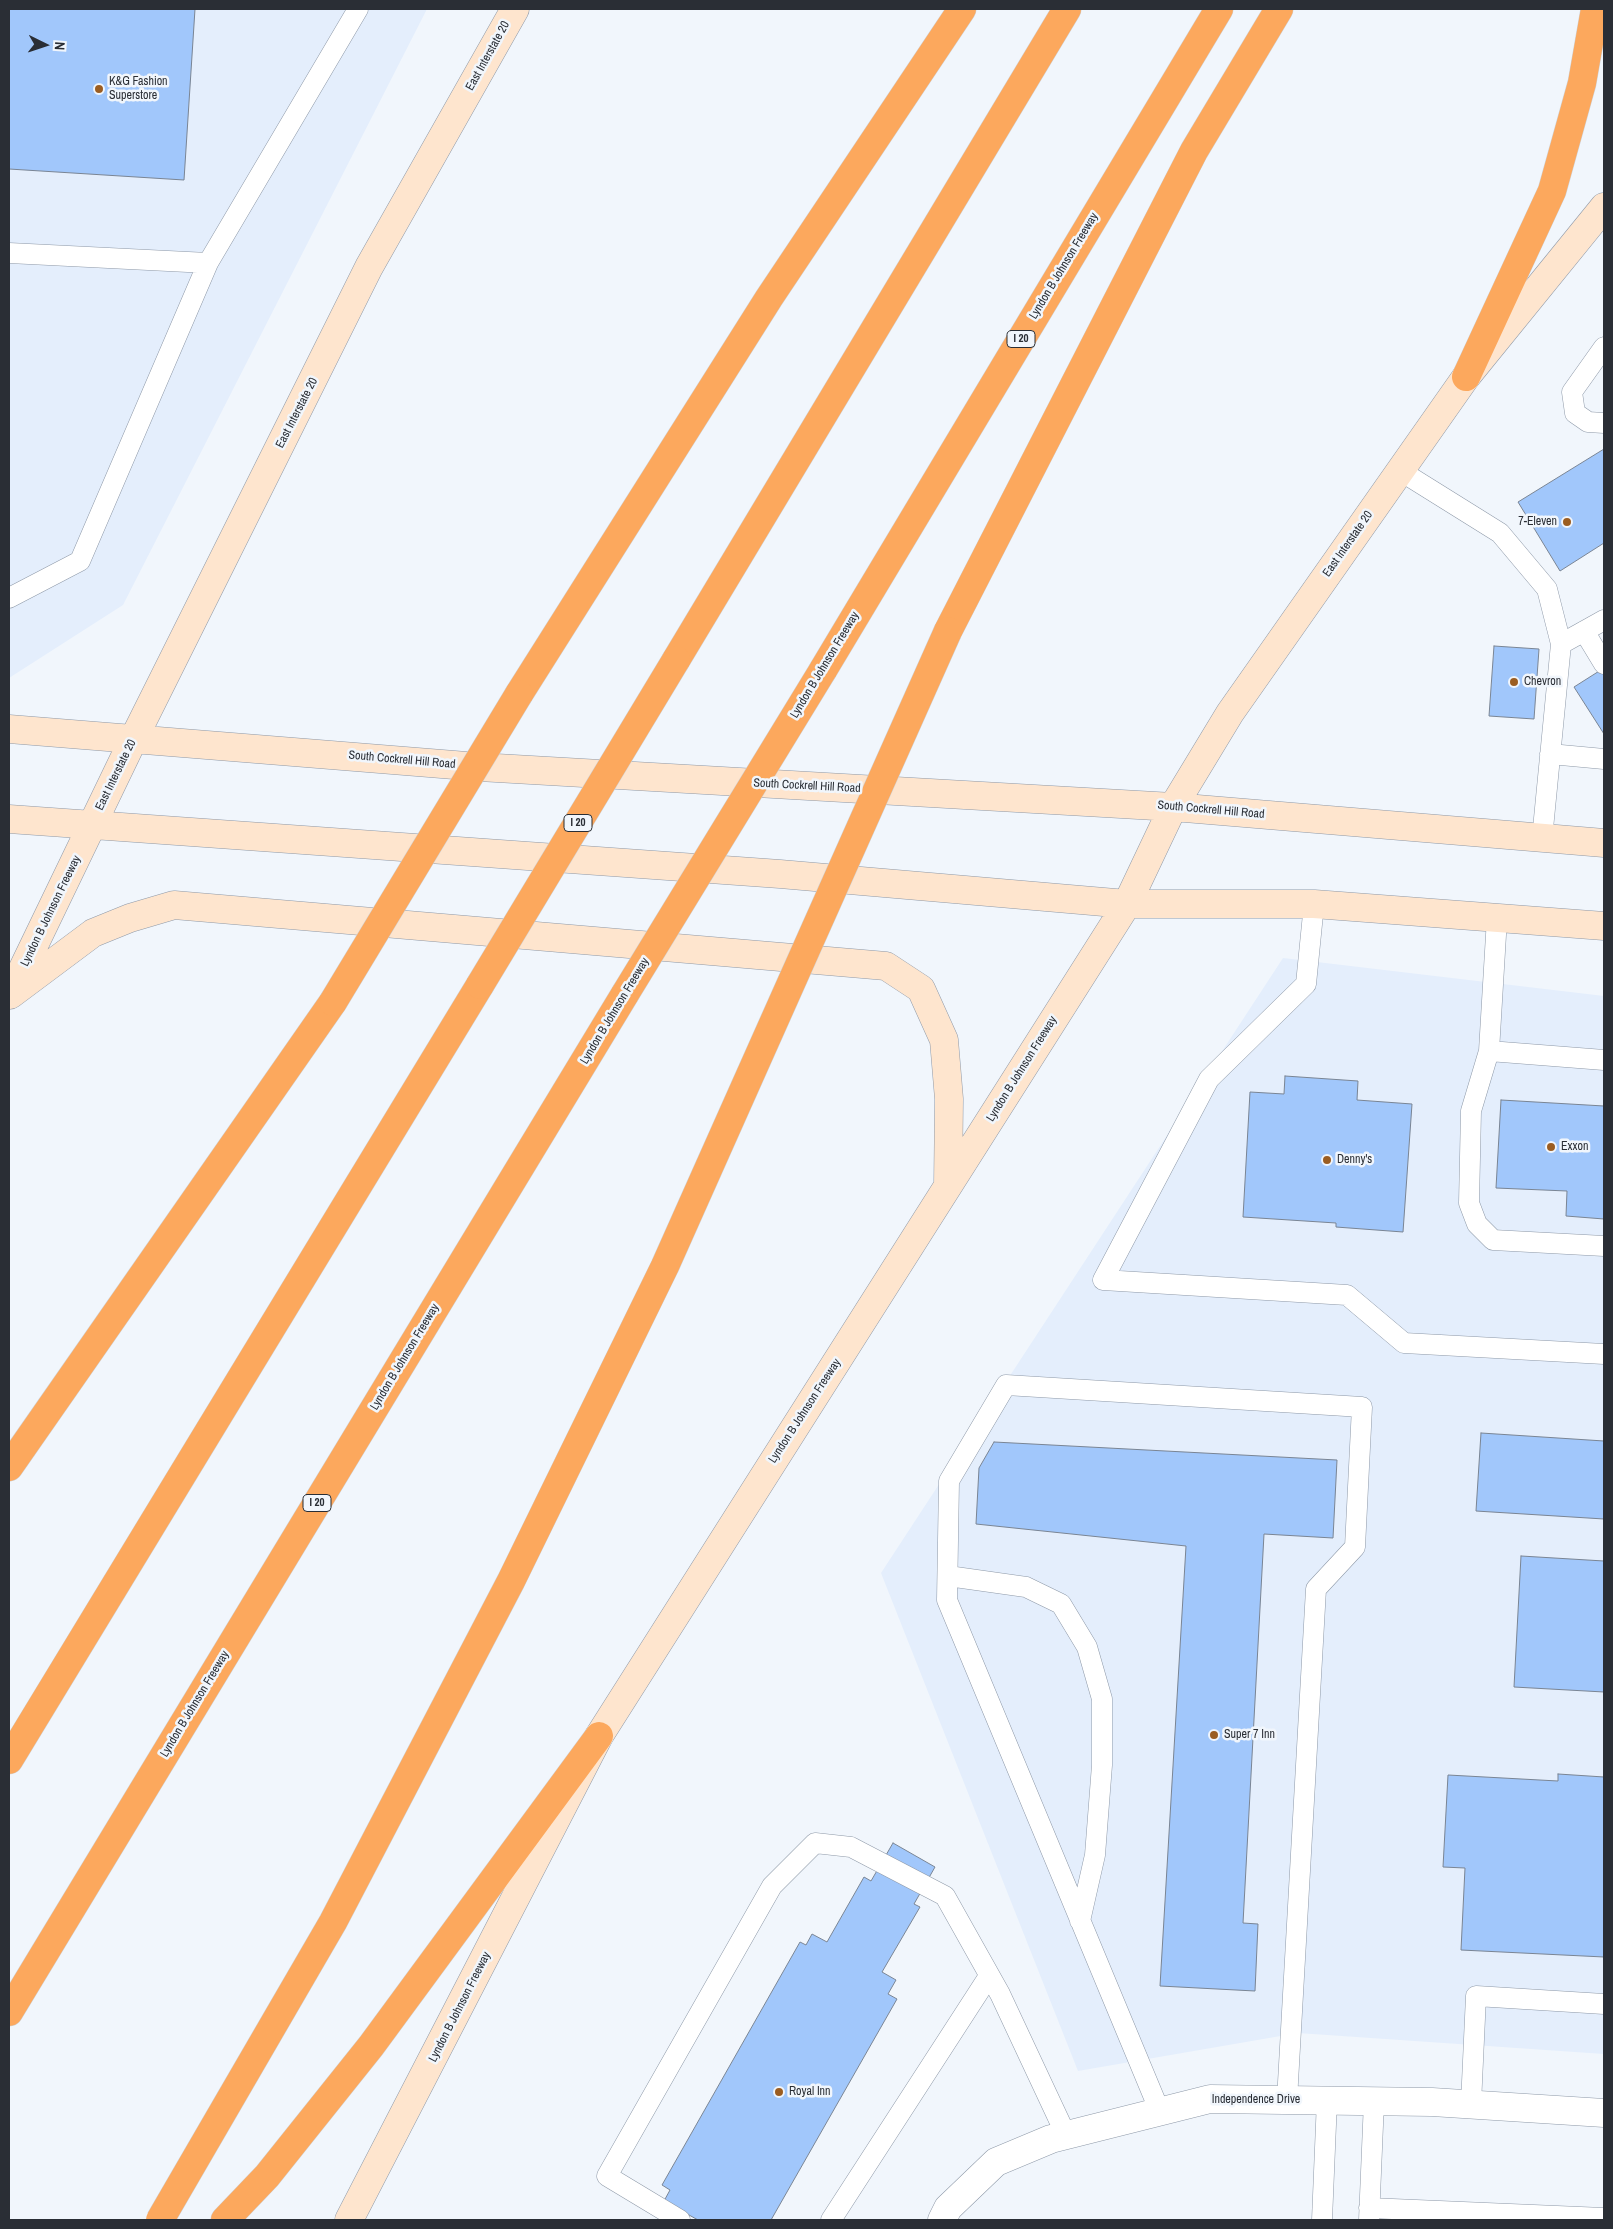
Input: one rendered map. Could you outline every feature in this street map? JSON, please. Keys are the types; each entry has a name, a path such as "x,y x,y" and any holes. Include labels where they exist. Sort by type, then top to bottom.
{"highway":[{"path":"9,1467 333,1002 519,694 769,298 962,9"},
{"name":"I 20","path":"9,1760 480,985 1067,9"},
{"name":"Lyndon B Johnson Freeway","path":"9,2012 823,670 1218,9"},
{"path":"160,2220 333,1922 511,1581 665,1266 948,631 1194,151 1278,9"},
{"path":"1466,377 1552,191 1582,83 1595,9"},
{"path":"224,2220 268,2176 372,2046 599,1736"}],"main road":[{"name":"East Interstate 20","path":"93,824 134,738 370,267 515,9"},
{"name":"East Interstate 20","path":"1127,904 1173,807 1230,713 1466,377 1604,207"},
{"name":"South Cockrell Hill Road","path":"9,729 479,767 1173,807 1604,843"},
{"path":"9,819 770,874 1127,904 1314,904 1604,926"},
{"name":"Lyndon B Johnson Freeway","path":"9,996 93,824"},
{"name":"Lyndon B Johnson Freeway","path":"349,2220 599,1736 1127,904"},
{"path":"9,996 93,933 130,918 174,905 886,966 921,989 944,1040 949,1099 948,1186"}],"street":[{"name":"Independence Drive","path":"942,2220 948,2208 996,2162 1066,2135 1210,2099 1471,2104 1604,2113"}],"lane":[{"path":"9,598 80,561 208,263 358,9"},
{"path":"9,253 208,263"},
{"path":"1596,422 1575,413 1572,392 1604,347"},
{"path":"1399,470 1500,533 1547,589 1561,644 1542,839"},
{"path":"1561,644 1604,620"},
{"path":"1584,631 1604,664"},
{"path":"1550,754 1604,760"},
{"path":"1314,904 1306,984 1208,1079 1104,1280 1347,1295 1404,1344 1604,1354"},
{"path":"1497,918 1490,1051 1471,1111 1469,1203 1477,1224 1493,1240 1604,1246"},
{"path":"1490,1051 1604,1060"},
{"path":"1160,2112 948,1600 949,1481 1006,1385 1362,1407 1355,1547 1316,1589 1287,2100"},
{"path":"948,1576 1026,1587 1061,1604 1087,1647 1102,1699 1102,1766 1095,1855 1080,1921"},
{"path":"680,2220 607,2176 772,1886 815,1844 851,1847 945,1896 989,1976 1066,2135"},
{"path":"831,2220 989,1976"},
{"path":"1471,2104 1476,1996 1604,2004"},
{"path":"1322,2220 1327,2100"},
{"path":"1374,2101 1369,2214 1604,2218"}],"shaded area":[{"path":"9,9 427,9 123,605 9,678"},
{"path":"1283,958 1604,996 1604,2054 1298,2033 1078,2071 881,1573"}],"building":[{"name":"K&G Fashion Superstore","path":"9,9 195,9 184,180 9,169"},
{"name":"7-Eleven","path":"1604,449 1604,543 1560,571 1518,502"},
{"name":"Chevron","path":"1494,646 1539,649 1534,719 1489,716"},
{"name":"Chevron","path":"1604,668 1604,734 1574,687"},
{"name":"Denny's","path":"1285,1076 1358,1081 1357,1100 1412,1104 1403,1232 1336,1227 1336,1223 1243,1217 1250,1092 1284,1094"},
{"name":"Exxon","path":"1501,1100 1604,1106 1604,1219 1566,1216 1567,1191 1496,1188"},
{"path":"1481,1433 1604,1441 1604,1519 1476,1511"},
{"name":"Super 7 Inn","path":"994,1442 1337,1460 1333,1538 1264,1534 1243,1923 1258,1924 1255,1991 1160,1986 1186,1546 976,1524 979,1468"},
{"path":"1521,1556 1604,1561 1604,1692 1514,1687"},
{"path":"1558,1774 1604,1777 1604,1957 1461,1950 1465,1868 1443,1867 1448,1775 1558,1781"},
{"name":"Royal Inn","path":"893,1843 935,1867 914,1904 920,1907 882,1972 896,1980 888,1994 897,1999 771,2220 698,2220 664,2201 670,2190 662,2185 800,1942 806,1945 812,1934 827,1942 864,1877 871,1881"}],"place":[{"name":"K&G Fashion Superstore","path":"99,89"},
{"name":"7-Eleven","path":"1567,522"},
{"name":"Chevron","path":"1514,682"},
{"name":"Exxon","path":"1551,1147"},
{"name":"Denny's","path":"1327,1160"},
{"name":"Super 7 Inn","path":"1214,1735"},
{"name":"Royal Inn","path":"779,2092"}]}
